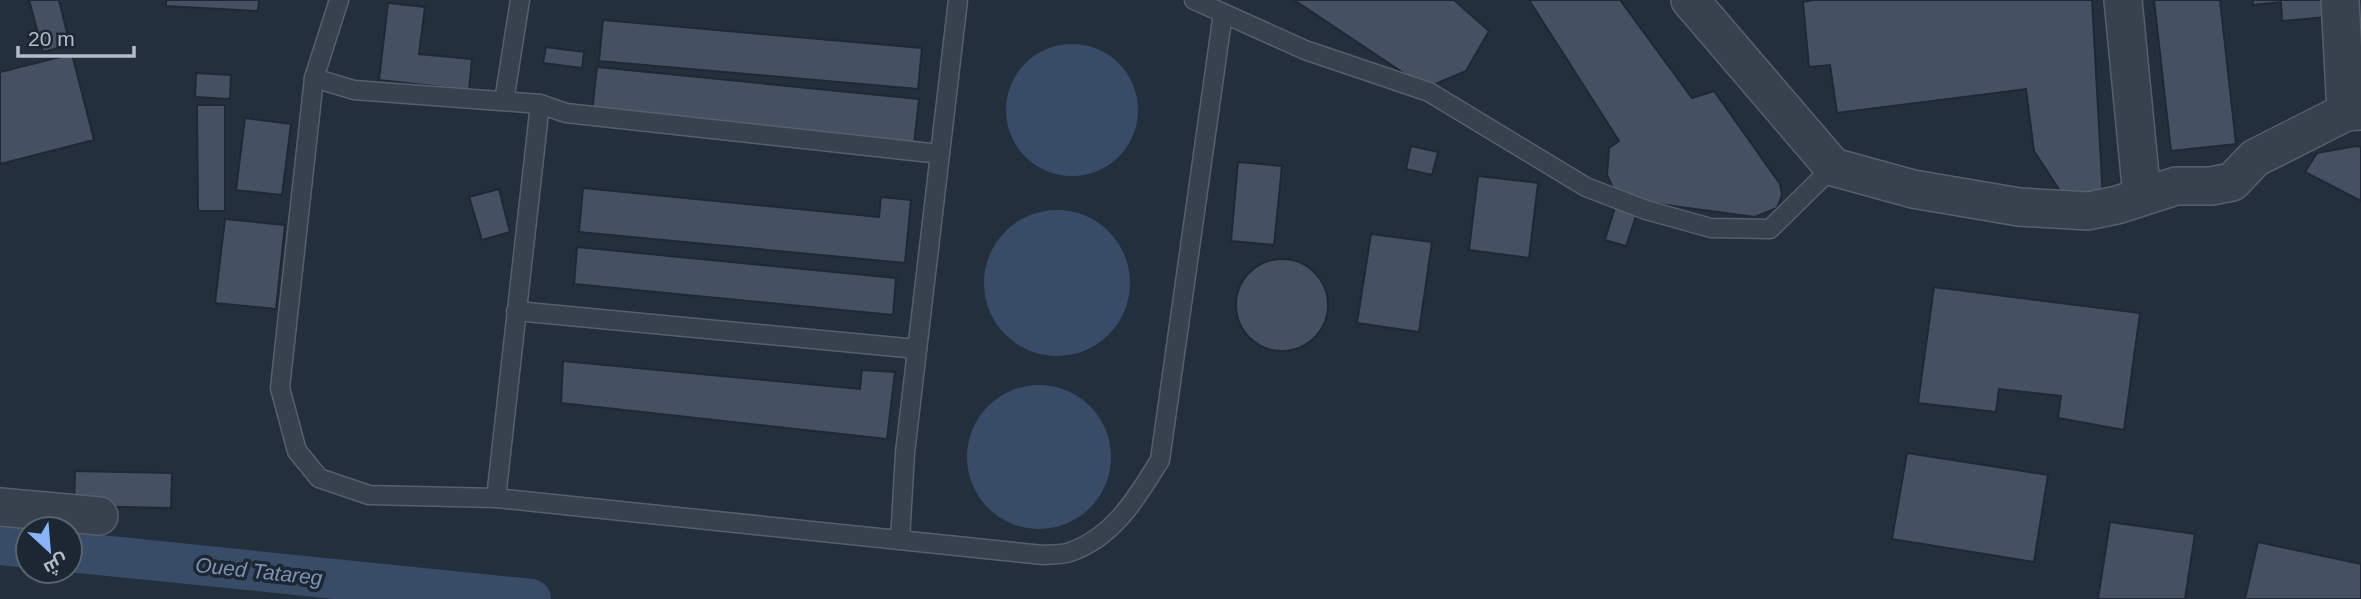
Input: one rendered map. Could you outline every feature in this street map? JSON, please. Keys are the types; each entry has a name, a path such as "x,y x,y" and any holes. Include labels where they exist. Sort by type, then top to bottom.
{"street":[{"path":"2123,0 2142,196"},
{"path":"1707,6 1833,167 1913,189 2019,207 2088,211 2117,205 2176,186 2211,186 2232,182 2255,158 2353,112 2340,0"},
{"path":"0,507 99,516"}],"lane":[{"path":"339,0 314,78 280,388 297,451 319,478 369,495 496,498 1043,555 1070,552 1098,536 1130,509 1160,460 1223,13"},
{"path":"504,101 520,0"},
{"path":"900,540 905,453 958,0"},
{"path":"1194,0 1305,50 1429,92 1586,187 1646,210 1710,228 1770,229 1833,167"},
{"path":"314,78 354,90 540,104 566,113 940,154"},
{"path":"496,498 540,104"},
{"path":"516,311 917,349"}],"water":[{"path":"1072,44 1097,49 1118,64 1133,85 1138,110 1133,135 1118,156 1097,171 1072,176 1047,171 1026,156 1011,135 1006,110 1011,85 1026,64 1047,49"},
{"path":"1057,210 1085,216 1108,232 1124,255 1130,283 1124,311 1108,334 1085,350 1057,356 1029,350 1006,334 990,311 984,283 990,255 1006,232 1029,216"},
{"path":"1039,385 1066,391 1090,406 1105,430 1111,457 1105,484 1090,508 1066,523 1039,529 1012,523 988,508 973,484 967,457 973,430 988,406 1012,391"}],"building":[{"path":"29,0 59,0 70,45 43,52"},
{"path":"166,0 259,0 258,11 166,6"},
{"path":"1294,0 1454,0 1489,31 1466,71 1426,88"},
{"path":"1529,0 1620,0 1692,98 1714,91 1780,184 1782,195 1777,208 1755,217 1658,204 1628,203 1614,190 1607,175 1609,148 1619,141"},
{"path":"2092,0 2103,199 2062,194 2034,151 2026,89 1837,113 1830,65 1809,67 1803,2"},
{"path":"2154,0 2220,0 2236,144 2171,151"},
{"path":"2253,0 2335,0 2336,16 2282,21 2281,2 2253,5"},
{"path":"388,3 425,7 419,54 472,59 469,90 379,80"},
{"path":"603,20 922,48 918,89 599,61"},
{"path":"546,47 584,52 582,68 543,63"},
{"path":"72,54 94,140 0,164 0,72"},
{"path":"597,67 919,99 914,145 592,112"},
{"path":"196,73 231,75 230,99 195,97"},
{"path":"197,105 225,105 225,211 198,211"},
{"path":"245,118 291,124 282,195 236,190"},
{"path":"1411,146 1438,152 1432,175 1406,169"},
{"path":"2361,147 2361,201 2305,172 2317,153"},
{"path":"1238,162 1282,166 1274,245 1231,241"},
{"path":"1478,176 1538,183 1529,258 1469,250"},
{"path":"583,188 879,217 881,197 911,200 905,263 579,232"},
{"path":"499,189 510,232 482,240 469,197"},
{"path":"1615,207 1637,213 1626,246 1605,240"},
{"path":"225,219 285,225 276,309 215,303"},
{"path":"1371,234 1432,242 1419,332 1357,323"},
{"path":"577,247 896,278 893,315 574,284"},
{"path":"1273,259 1291,259 1308,266 1321,279 1328,296 1328,314 1321,331 1308,344 1291,351 1273,351 1256,344 1243,331 1236,314 1236,296 1243,279 1256,266"},
{"path":"1934,287 2140,313 2124,430 2058,418 2061,396 1999,389 1996,412 1918,403"},
{"path":"563,361 860,389 862,370 895,372 887,439 561,403"},
{"path":"1907,453 2048,475 2034,562 1892,539"},
{"path":"75,471 172,473 171,508 74,506"},
{"path":"2110,522 2195,534 2185,599 2098,599"},
{"path":"2258,542 2361,564 2361,599 2245,599"}],"waterway":[{"name":"Oued Tatareg","path":"0,545 14,546"},
{"name":"Oued Tatareg","path":"84,553 531,599"}]}
